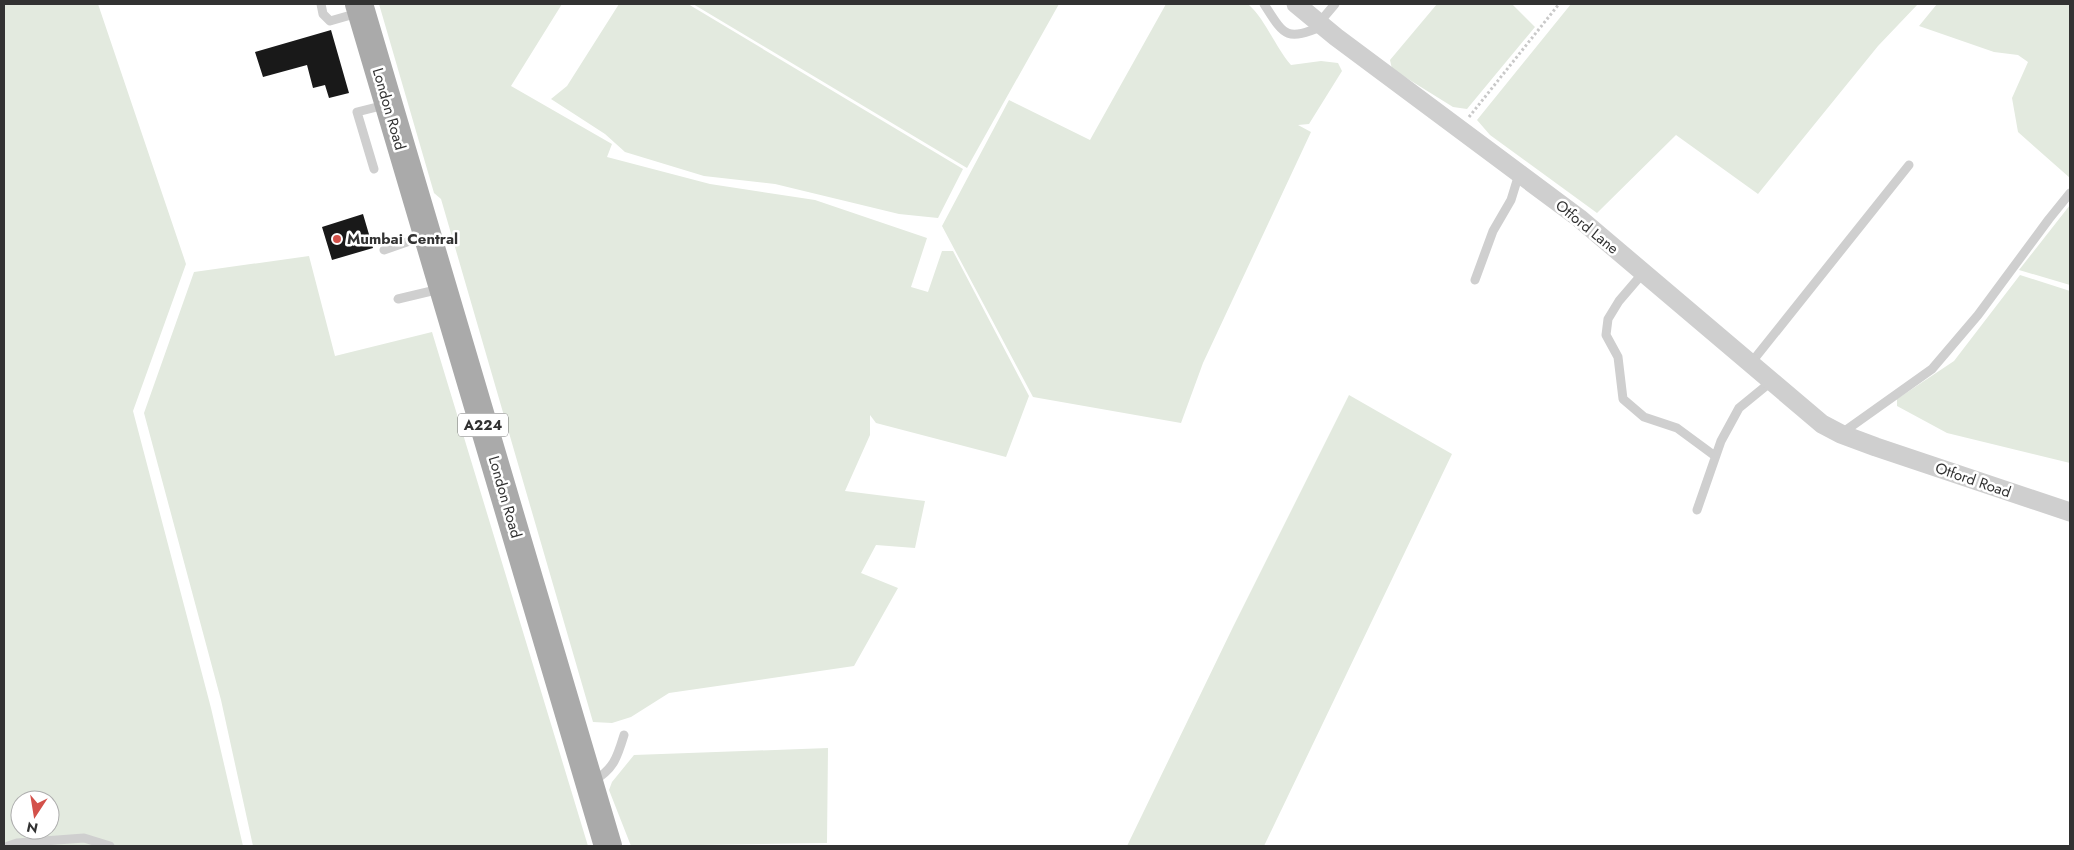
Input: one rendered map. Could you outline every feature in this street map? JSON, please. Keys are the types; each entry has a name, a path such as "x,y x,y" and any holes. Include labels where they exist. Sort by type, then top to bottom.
{"main road":[{"name":"London Road","path":"360,8 608,846"}],"street":[{"name":"Otford Lane","path":"1296,4 1579,218 1822,424 1841,434 1876,447"},
{"name":"Otford Road","path":"1876,447 2070,512"}],"lane":[{"path":"321,4 323,14 330,21 360,8"},
{"path":"1264,4 1285,32 1298,36 1323,26 1324,18 1335,4"},
{"path":"374,169 357,112 388,104"},
{"path":"1750,363 1909,165"},
{"path":"1475,280 1493,231 1511,200 1519,174"},
{"path":"1841,434 1932,369 1978,316 2048,219 2070,193"},
{"path":"384,250 427,236"},
{"path":"1643,273 1619,301 1608,319 1606,335 1618,357 1623,399 1644,417 1677,428 1715,456"},
{"path":"398,299 442,289"},
{"path":"1697,510 1721,441 1739,408 1772,381"},
{"path":"589,783 606,774 616,759 624,735"},
{"path":"8,846 17,843 84,838 110,846"}],"path":[{"path":"1459,129 1559,4"}],"shaded area":[{"path":"4,4 98,4 186,264 133,411 211,708 243,846 4,846"},
{"path":"379,4 562,4 511,86 612,144 607,157 710,184 815,200 927,238 911,287 928,292 942,251 953,251 1029,396 1006,457 876,423 870,415 870,435 845,491 925,501 915,548 876,545 861,573 898,588 854,666 669,693 631,717 612,723 593,722 441,199 434,193"},
{"path":"619,4 688,4 963,169 938,218 899,214 775,184 704,176 625,152 605,134 551,99 567,86"},
{"path":"693,4 1059,4 967,168"},
{"path":"1166,4 1248,4 1260,18 1291,65 1321,61 1338,63 1342,71 1309,124 1298,125 1311,132 1203,363 1181,423 1033,397 942,226 1009,100 1090,140"},
{"path":"1437,4 1512,4 1535,27 1467,109 1453,107 1392,69 1390,60"},
{"path":"1571,4 1918,4 1878,46 1758,194 1676,135 1597,213 1490,135 1477,120"},
{"path":"1937,4 2070,4 2070,178 2018,132 2012,98 2028,62 2018,55 1994,52 1919,26"},
{"path":"2070,205 2070,285 2019,270"},
{"path":"309,256 335,356 432,332 588,846 253,846 221,700 144,413 194,272"},
{"path":"2020,275 2070,291 2070,463 1947,433 1897,406 1897,399 1954,361"},
{"path":"1349,395 1452,454 1264,846 1127,846 1233,627"},
{"path":"828,748 827,843 631,846 609,790 612,782 634,755"}],"building":[{"path":"331,30 349,93 329,98 325,85 313,88 307,65 263,77 255,52"},
{"path":"363,214 373,248 332,260 322,227"}],"place":[{"name":"Mumbai Central","path":"337,239"}]}
